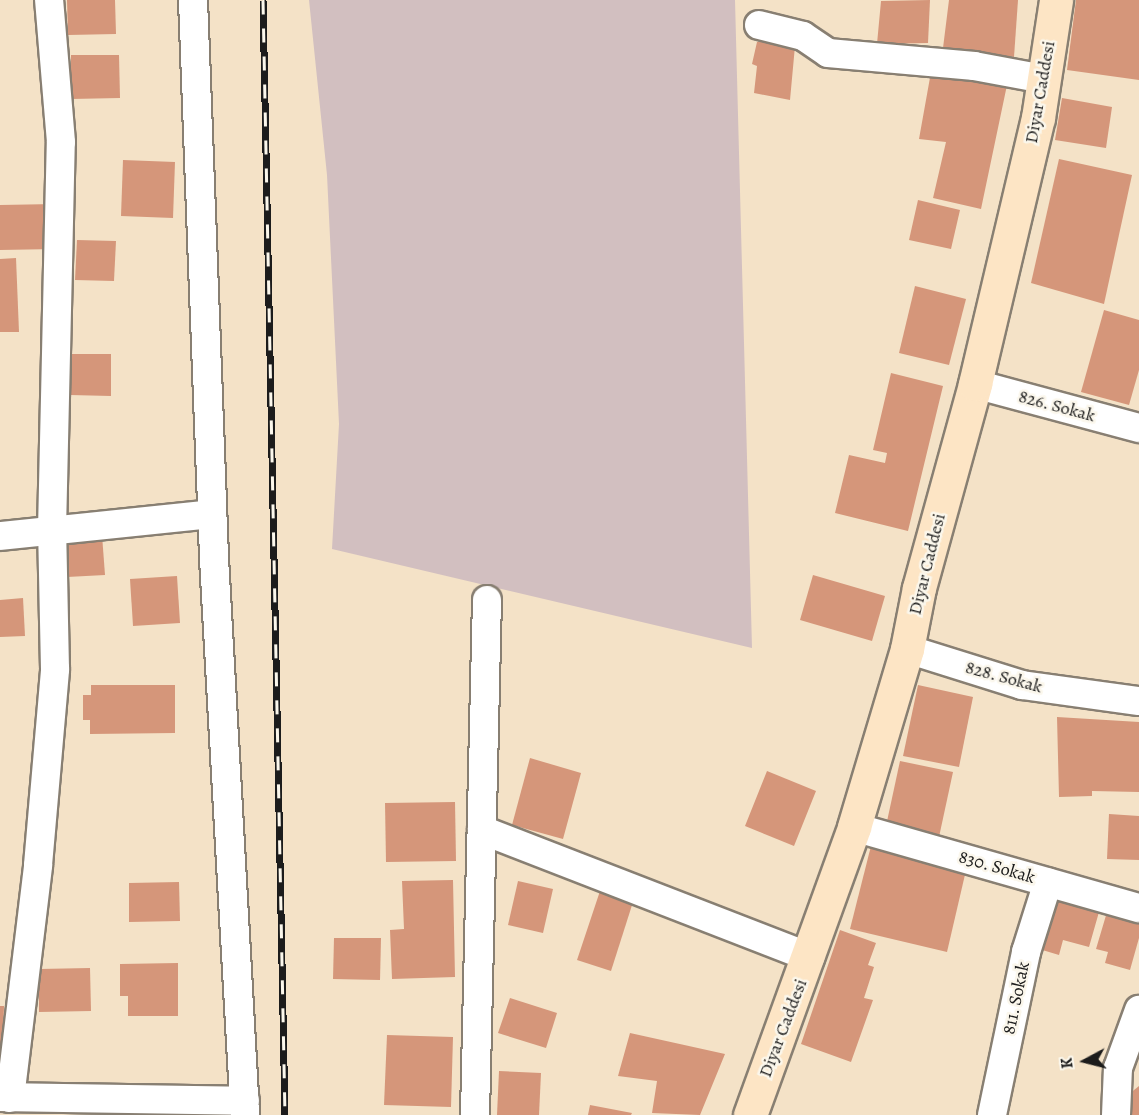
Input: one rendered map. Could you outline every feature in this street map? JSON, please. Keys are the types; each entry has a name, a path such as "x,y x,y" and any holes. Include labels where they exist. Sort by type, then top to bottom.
{"street":[{"path":"49,0 61,142 52,530 55,669 38,865 5,1097 64,1107 245,1108 212,514 193,0"},
{"name":"Diyar Caddesi","path":"750,1115 810,957 854,827 907,649 919,588 975,384 1044,79 1056,0"},
{"path":"759,25 803,36 828,52 974,66 1044,79"},
{"name":"826. Sokak","path":"975,384 1139,428"},
{"path":"0,536 212,514"},
{"path":"475,1115 487,600"},
{"name":"828. Sokak","path":"907,649 1022,685 1139,701"},
{"name":"830. Sokak","path":"854,827 1139,908"},
{"path":"482,830 810,957"},
{"name":"811. Sokak","path":"992,1115 1026,952 1048,882"},
{"path":"1116,1115 1118,1068 1139,1010"}],"shaded area":[{"path":"309,0 735,0 752,648 332,549 339,424 327,175"}],"building":[{"path":"67,0 115,0 116,34 68,35"},
{"path":"930,0 928,43 877,44 881,1"},
{"path":"949,0 1018,0 1014,57 943,48"},
{"path":"1076,0 1139,0 1139,80 1067,70"},
{"path":"772,40 795,46 790,100 754,93 757,66 752,64 757,42"},
{"path":"71,55 119,55 120,98 71,99"},
{"path":"931,72 1007,85 981,209 933,198 946,142 919,139"},
{"path":"1062,98 1112,107 1106,148 1055,140"},
{"path":"1059,159 1132,175 1104,304 1031,283"},
{"path":"123,160 175,162 173,218 121,216"},
{"path":"918,200 960,210 951,249 909,240"},
{"path":"55,204 56,249 0,250 0,205"},
{"path":"77,240 116,241 114,281 75,280"},
{"path":"16,258 19,332 0,332 0,259"},
{"path":"915,286 966,299 949,365 899,353"},
{"path":"1104,310 1139,320 1139,370 1129,405 1081,392"},
{"path":"70,354 111,354 111,396 70,395"},
{"path":"891,373 943,386 908,531 835,513 849,455 885,463 887,453 873,450"},
{"path":"102,535 105,575 67,577 64,537"},
{"path":"813,575 885,596 872,641 800,620"},
{"path":"177,576 180,623 133,626 130,579"},
{"path":"23,598 25,636 0,637 0,600"},
{"path":"91,685 175,685 175,733 90,734 90,720 83,720 83,695 91,695"},
{"path":"918,685 973,697 959,767 903,756"},
{"path":"1057,717 1139,722 1139,792 1092,791 1092,796 1059,797"},
{"path":"530,758 581,773 563,839 512,825"},
{"path":"900,761 953,772 939,837 886,826"},
{"path":"767,771 816,791 794,846 745,826"},
{"path":"455,802 456,861 386,862 385,803"},
{"path":"1109,814 1139,816 1139,860 1107,859"},
{"path":"872,842 967,866 947,952 850,929"},
{"path":"453,880 455,977 392,979 390,930 404,929 402,881"},
{"path":"518,881 553,889 543,933 508,925"},
{"path":"179,882 180,921 129,922 129,883"},
{"path":"600,891 633,902 611,971 577,960"},
{"path":"1053,898 1099,912 1089,947 1063,940 1059,955 1039,949"},
{"path":"1107,912 1139,921 1139,938 1130,970 1105,963 1108,952 1096,949"},
{"path":"840,930 876,943 868,965 874,967 864,998 873,1000 851,1062 801,1044"},
{"path":"334,938 381,938 380,980 333,979"},
{"path":"178,963 178,1016 128,1016 128,996 120,996 120,964"},
{"path":"90,968 91,1011 39,1012 39,969"},
{"path":"510,998 557,1013 546,1048 498,1033"},
{"path":"0,1006 4,1006 2,1081 0,1081"},
{"path":"630,1033 725,1054 700,1115 652,1113 657,1081 618,1076"},
{"path":"387,1035 453,1037 451,1107 384,1105"},
{"path":"499,1071 541,1073 539,1115 497,1115"},
{"path":"1139,1086 1139,1115 1126,1115 1123,1099"},
{"path":"590,1105 632,1113 631,1115 588,1115"}],"railway":[{"path":"263,0 285,1115"}]}
